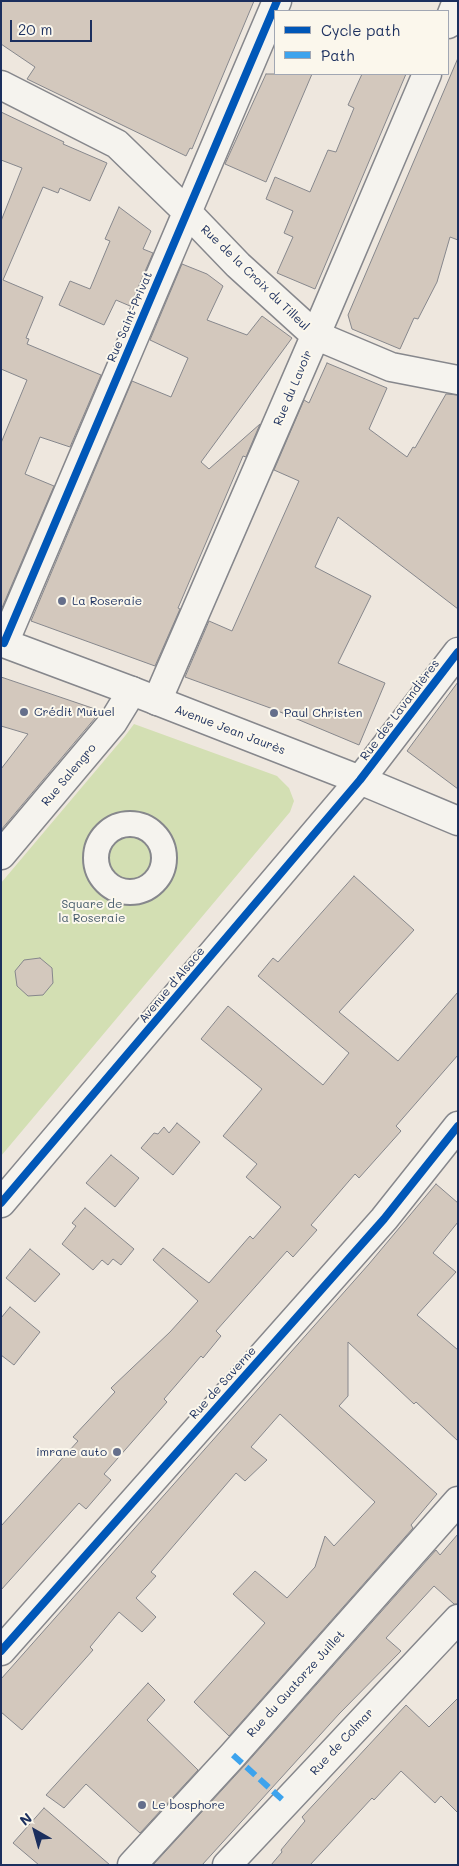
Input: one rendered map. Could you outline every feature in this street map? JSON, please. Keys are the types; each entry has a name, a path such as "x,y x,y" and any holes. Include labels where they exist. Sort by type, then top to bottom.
{"street":[{"name":"Rue Saint-Privat","path":"3,642 277,1"},
{"path":"449,21 457,1"},
{"name":"Rue du Lavoir","path":"157,701 334,295 427,75"},
{"name":"Rue de la Croix du Tilleul","path":"1,84 117,144 238,265 315,335 391,367 458,380"},
{"name":"Avenue Jean Jaurès","path":"3,642 360,780 458,821"},
{"name":"Rue des Lavandières","path":"360,780 458,652"},
{"name":"Rue Salengro","path":"1,855 113,722 132,691"},
{"name":"Avenue d'Alsace","path":"1,1203 360,780"},
{"name":"Rue de Saverne","path":"1,1651 384,1219 458,1126"},
{"name":"Rue du Quatorze Juillet","path":"132,1865 458,1502"},
{"name":"Rue de Colmar","path":"227,1865 458,1619"}],"green space":[{"name":"Square de la Roseraie","path":"134,724 277,776 289,788 294,801 290,812 1,1156 1,883"}],"building":[{"path":"1,1 254,1 192,149 190,148 186,156 27,79 35,67 1,44"},
{"path":"458,58 458,240 450,237 437,282 418,319 414,318 400,349 352,329 348,315"},
{"path":"266,74 312,75 266,182 225,164"},
{"path":"362,75 406,75 315,289 277,273 293,237 284,233 293,211 266,199 275,177 310,192 328,150 336,152 354,108 348,105"},
{"path":"1,112 64,142 63,144 107,163 90,201 60,188 58,193 43,187 3,280 43,297 26,338 29,339 27,344 101,375 70,447 40,437 25,474 54,486 1,610 1,443 27,380 1,369 1,221 22,168 1,160"},
{"path":"119,207 151,231 143,249 153,253 130,306 116,300 104,325 59,305 70,281 90,289 110,241 105,239"},
{"path":"182,264 207,274 223,286 207,320 247,335 262,316 292,338 201,462 209,469 260,424 246,457 243,456 155,666 31,621 132,381 171,397 188,358 150,340"},
{"path":"327,363 387,388 369,429 407,457 413,447 415,448 446,394 458,395 458,609 338,517 315,567 371,596 338,663 385,683 359,745 273,709 185,677 209,621 232,631 299,481 274,470 304,400 309,403"},
{"path":"1,677 101,711 1,830 1,769 28,734 1,726"},
{"path":"458,682 458,789 407,751"},
{"path":"354,876 414,930 339,1012 398,1061 458,992 458,1055 396,1126 401,1131 359,1178 355,1174 311,1225 317,1230 293,1257 287,1251 216,1331 221,1336 164,1399 167,1402 104,1474 111,1480 86,1509 79,1503 1,1590 1,1526 78,1441 73,1437 115,1392 111,1388 170,1332 198,1301 153,1260 163,1248 209,1283 250,1236 253,1239 281,1207 246,1177 257,1164 223,1136 262,1089 201,1039 228,1006 323,1085 349,1053 258,976 273,958 278,962"},
{"path":"40,958 52,968 53,983 43,995 28,996 17,986 15,971 24,960"},
{"path":"177,1123 200,1142 173,1175 141,1148 154,1133 158,1134 164,1127 169,1133"},
{"path":"111,1155 139,1178 115,1207 86,1183"},
{"path":"436,1184 458,1203 458,1222 433,1253 456,1272 417,1315 458,1350 458,1441 416,1402 414,1404 348,1342 348,1396 339,1406 437,1494 411,1525 413,1528 229,1736 194,1702 265,1623 233,1594 255,1571 287,1598 315,1567 325,1536 334,1546 375,1502 280,1414 251,1447 267,1460 245,1481 236,1473 151,1572 156,1576 136,1598 156,1617 142,1632 119,1612 90,1647 93,1650 22,1730 1,1712 1,1679 369,1264"},
{"path":"85,1208 134,1249 121,1265 113,1259 108,1265 102,1260 93,1270 62,1244 76,1226 72,1223"},
{"path":"30,1249 60,1274 35,1302 6,1278"},
{"path":"10,1307 40,1332 14,1365 1,1355 1,1318"},
{"path":"458,1534 458,1604 454,1604 434,1586 386,1638 401,1651 339,1714 202,1865 153,1865 245,1765 436,1550 440,1555"},
{"path":"148,1683 165,1700 147,1720 198,1770 140,1833 86,1784 64,1808 46,1795"},
{"path":"458,1698 458,1813 441,1796 435,1803 401,1771 374,1800 372,1798 310,1865 271,1865 305,1821 302,1817 406,1705 429,1727"},
{"path":"44,1808 110,1865 39,1865 13,1843"}],"marked path":[{"path":"233,1755 285,1802"}],"cycle path":[{"path":"4,643 277,1"},
{"path":"1,1203 360,780 458,652"},
{"path":"1,1651 384,1219 458,1126"}],"place":[{"name":"La Roseraie","path":"62,601"},
{"name":"Crédit Mutuel","path":"24,712"},
{"name":"Paul Christen","path":"274,713"},
{"name":"imrane auto","path":"117,1452"},
{"name":"Le bosphore","path":"142,1805"}]}
